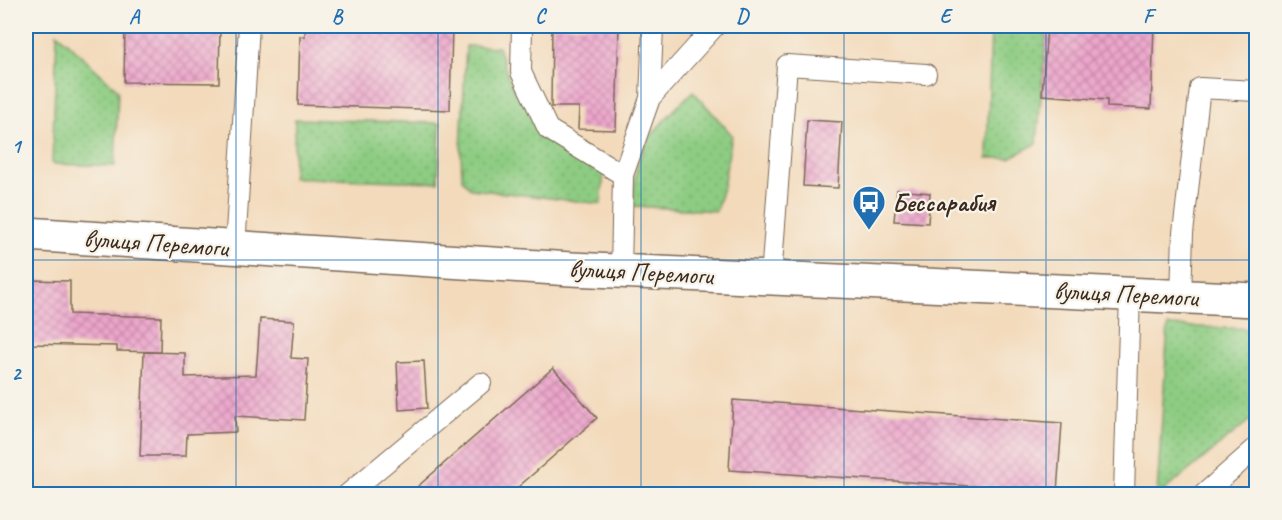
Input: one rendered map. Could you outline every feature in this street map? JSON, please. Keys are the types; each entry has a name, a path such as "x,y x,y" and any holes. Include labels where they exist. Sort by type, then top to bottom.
{"street":[{"name":"вулиця Перемоги","path":"26,234 621,271 1257,300"}],"lane":[{"path":"235,248 249,26"},
{"path":"522,26 521,72 548,129 623,175"},
{"path":"621,271 623,175 650,98 653,26"},
{"path":"650,98 715,26"},
{"path":"771,278 787,65 926,74"},
{"path":"1181,297 1183,233 1200,88 1257,91"},
{"path":"1124,495 1130,294"},
{"path":"348,495 481,383"},
{"path":"1204,495 1257,448"}],"green space":[{"path":"991,26 1047,26 1037,143 1010,158 987,158"},
{"path":"57,33 118,90 115,166 52,164"},
{"path":"466,46 498,47 512,87 531,111 538,137 557,145 604,172 601,204 471,189 462,179 461,150"},
{"path":"693,91 732,135 723,187 716,211 632,206 635,178 642,151 651,136"},
{"path":"295,119 440,123 438,182 293,178"},
{"path":"1168,326 1256,329 1256,415 1160,494 1157,494"}],"building":[{"path":"125,26 220,26 219,83 124,82"},
{"path":"305,26 452,26 450,110 298,105 300,36 305,37"},
{"path":"552,26 619,26 616,130 578,129 579,107 551,107"},
{"path":"1047,26 1154,26 1151,109 1107,107 1107,100 1042,95"},
{"path":"807,120 842,122 838,188 803,186"},
{"path":"897,190 930,193 928,223 894,221"},
{"path":"31,280 70,281 70,314 161,317 160,352 117,351 117,346 29,344"},
{"path":"260,319 294,321 291,358 308,359 304,420 235,416 236,432 187,434 186,456 140,456 144,352 185,353 185,377 256,375"},
{"path":"424,361 427,408 399,410 397,362"},
{"path":"553,368 597,418 509,495 408,495"},
{"path":"733,400 1062,423 1057,492 729,470"}],"place":[{"name":"Бессарабия","path":"869,231"}]}
